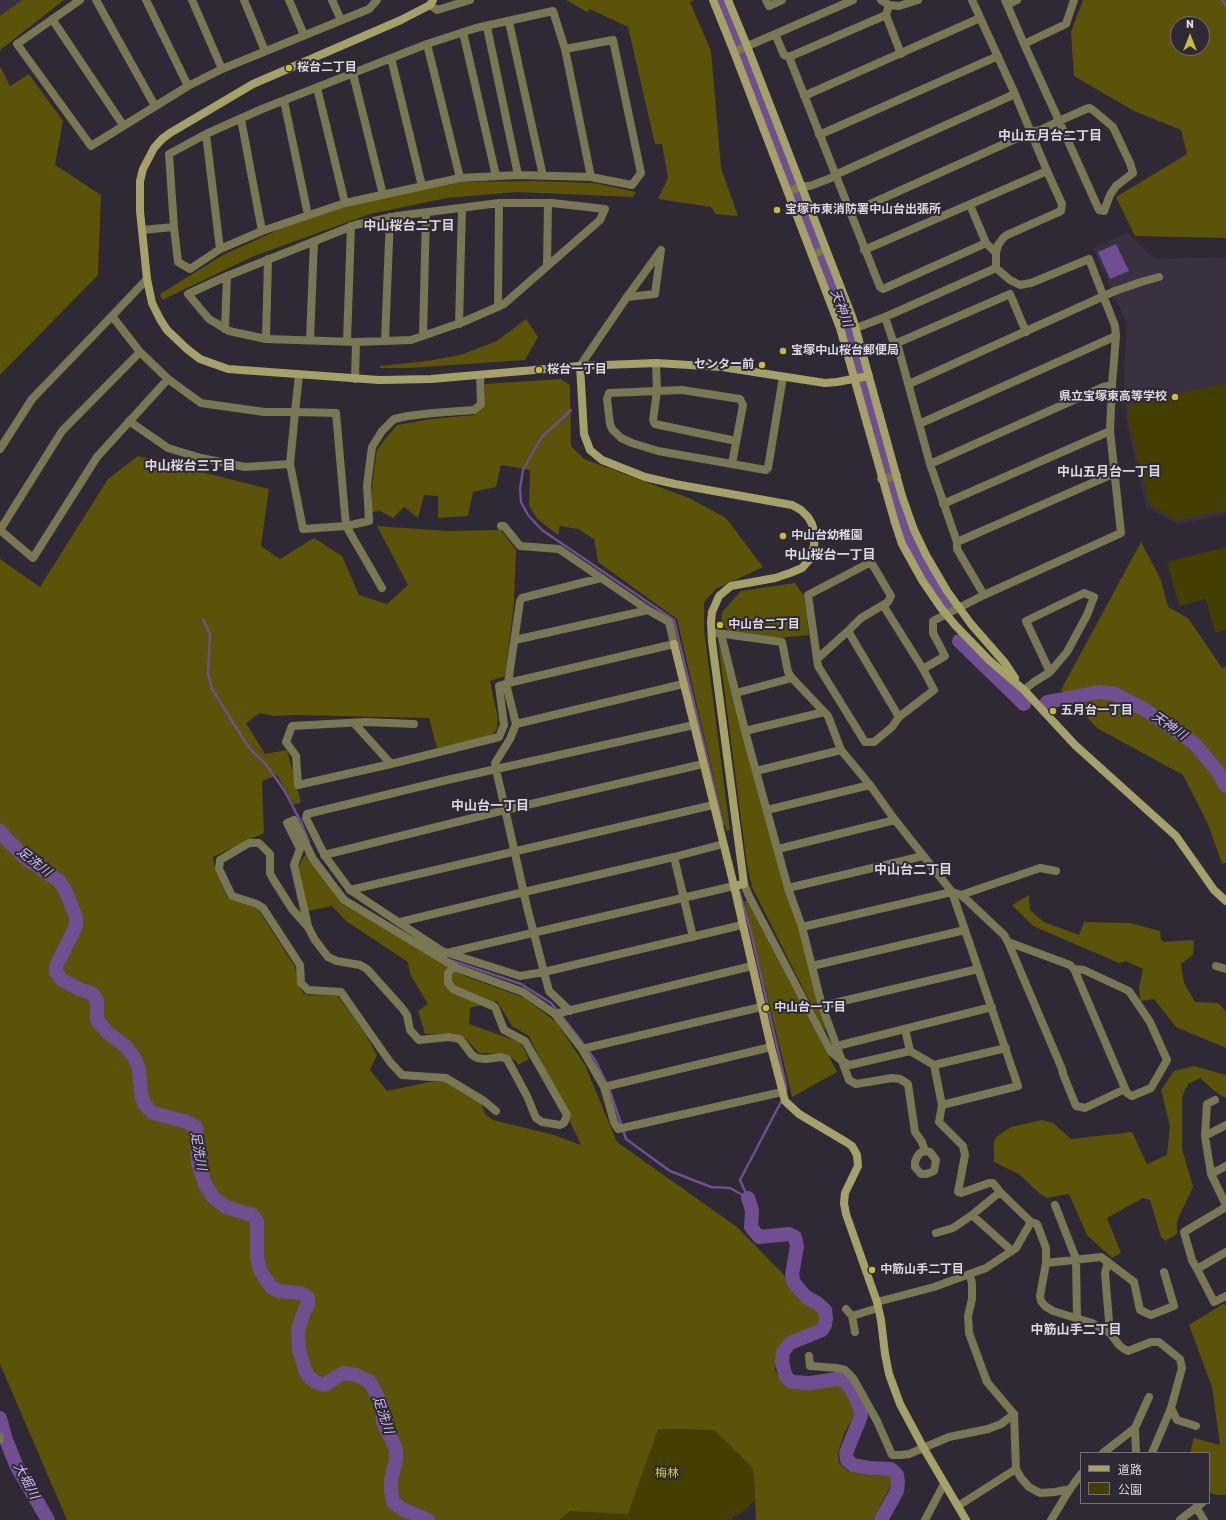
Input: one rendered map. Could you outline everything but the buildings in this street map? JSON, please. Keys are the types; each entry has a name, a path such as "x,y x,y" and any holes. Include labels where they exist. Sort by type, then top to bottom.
{"street":[{"path":"80,0 17,44 91,146 188,86 266,50 369,9 376,0"},
{"path":"96,0 155,106"},
{"path":"146,0 188,86"},
{"path":"192,0 222,69"},
{"path":"244,0 266,50"},
{"path":"289,0 304,35"},
{"path":"332,0 341,20"},
{"path":"470,0 437,10 431,2 401,20 253,84 162,139 148,158 140,181 142,230 147,279 152,303 167,330 177,340 200,359 228,370 379,380 431,379 580,366 656,363 722,367 825,383 862,377"},
{"path":"712,0 734,52 788,192 856,328 862,377 881,479 902,544 922,580 946,614 989,660 1024,690"},
{"path":"728,0 802,186 840,328 862,377 912,524 926,555 947,591 971,624 1004,663 1024,690 1074,744 1176,836 1214,890 1226,901"},
{"path":"766,0 769,6 782,0"},
{"path":"734,52 853,0"},
{"path":"881,0 889,5 899,6 918,0"},
{"path":"923,669 945,656 933,633 933,621 984,595 1121,533 1110,431 1116,336 1115,326 1089,259 1031,283 1020,285 1010,280 996,268 996,253 998,245 1007,235 1061,211 1062,204 1015,94 972,0"},
{"path":"850,213 1031,132 1059,121 1090,108 1112,127 1117,134 1133,173 1116,186 1110,194 1104,211 1099,210 1059,121 1024,44 1006,2 1017,0"},
{"path":"1024,44 1066,24 1074,0"},
{"path":"889,5 886,15 901,54"},
{"path":"565,49 612,40 641,173 632,185 591,177 518,175 460,178 345,203 308,215 262,231 220,249 190,269 178,262 169,154 206,134 241,119 427,44 463,32 553,11 565,49 591,177"},
{"path":"789,58 886,15"},
{"path":"804,96 980,18"},
{"path":"52,19 123,125"},
{"path":"509,22 543,176"},
{"path":"487,27 518,175"},
{"path":"463,32 496,176"},
{"path":"775,34 784,55 789,58 864,250 880,287 883,289 986,243"},
{"path":"427,44 460,178"},
{"path":"819,135 998,56"},
{"path":"391,58 422,186"},
{"path":"353,74 383,194"},
{"path":"317,88 345,203"},
{"path":"788,192 802,186 810,186 831,178 835,174 1015,94"},
{"path":"284,101 308,215"},
{"path":"241,119 262,231"},
{"path":"206,134 220,249"},
{"path":"864,250 1047,171"},
{"path":"547,266 548,203"},
{"path":"548,203 605,209 600,220 504,304 460,324 411,340 356,342 266,339 225,329 209,319 188,294 227,276 351,226 390,217 499,204 548,203"},
{"path":"498,306 499,204"},
{"path":"970,205 986,243 996,253"},
{"path":"460,324 462,208"},
{"path":"423,336 426,213"},
{"path":"385,340 390,217"},
{"path":"347,341 351,226"},
{"path":"142,230 174,227"},
{"path":"310,340 314,241"},
{"path":"627,297 655,294 661,250 631,291 580,366 584,434 590,450 602,460 645,477 675,484 792,505 801,510 808,517 815,534 813,553 807,564 797,571 731,586 719,596 712,612 712,632 744,884 749,896 831,1052 842,1061 850,1065 910,1051 934,1065 1006,1048"},
{"path":"266,339 268,259"},
{"path":"856,328 885,317 996,268"},
{"path":"225,329 227,276"},
{"path":"909,384 1104,296 1159,277"},
{"path":"0,449 32,399 147,279"},
{"path":"897,343 1010,294 1026,332"},
{"path":"112,316 140,352 168,378 201,403 264,412 336,413 346,526 382,588"},
{"path":"885,317 894,341 897,343 930,464 957,542 957,549 984,595"},
{"path":"919,424 1116,336"},
{"path":"354,378 356,342"},
{"path":"140,352 62,430 0,530 33,558 97,457 168,378"},
{"path":"656,363 657,391 653,420 655,424 736,441"},
{"path":"299,375 290,464 303,529 346,526 370,521 367,485 372,447 382,431 394,419 408,416 474,410 480,404 480,375"},
{"path":"732,464 743,405 740,399 682,390 609,393 607,399 610,424 616,434 632,443 658,452 766,470 768,468 783,377"},
{"path":"930,464 1102,387 1112,385"},
{"path":"129,421 168,448 201,458 245,467 290,464"},
{"path":"943,504 1110,431"},
{"path":"957,542 1115,473"},
{"path":"881,479 896,476"},
{"path":"501,526 504,526 520,546 559,549 648,610 669,622 683,684 734,886 782,1092 785,1101 793,1110 852,1146 857,1155 858,1166 845,1193 844,1203 846,1214 877,1305 889,1374 900,1404 923,1448 966,1520"},
{"path":"817,659 861,618 888,602 891,596 871,562 808,595 817,659 818,666 865,742 874,742 892,727 899,717 934,690 923,669 883,605"},
{"path":"570,1011 549,992 524,892 495,763 510,739 516,724 507,683 520,601 522,598 601,578"},
{"path":"1024,690 1050,672 1067,652 1087,615 1094,598 1084,593 1026,621 1050,672"},
{"path":"515,640 648,610"},
{"path":"848,631 899,717"},
{"path":"712,632 782,642 788,672 792,678 828,716 841,750 952,892 1018,1086 942,1105"},
{"path":"721,634 745,731 788,888 802,927 822,1006 849,1080 856,1084 892,1078 900,1079 908,1084 915,1132 922,1142 925,1151"},
{"path":"414,724 354,723 292,726 286,742 296,756 298,784 391,764 499,737 504,724 499,686 674,644"},
{"path":"736,692 792,678"},
{"path":"516,724 683,684"},
{"path":"745,731 824,712"},
{"path":"354,723 391,764"},
{"path":"308,927 294,866 300,849 287,823 306,814 496,769 694,725"},
{"path":"756,771 841,750"},
{"path":"324,856 505,810 703,764"},
{"path":"767,810 870,786"},
{"path":"350,890 713,805"},
{"path":"306,814 306,818 324,856 350,890 442,950 520,976 544,972 742,925"},
{"path":"294,820 313,859 344,900 457,968 523,992 555,1014 582,1049 604,1087 614,1122 618,1129 782,1092"},
{"path":"778,849 895,820"},
{"path":"457,968 453,968 448,973 448,983 453,990 495,1007 504,1030 525,1042 567,1115 564,1123 560,1125 551,1124 542,1122 536,1118 524,1089 507,1059 501,1057 486,1059 477,1058 472,1055 460,1039 449,1037 419,1040 415,1037 410,1030 407,1015 402,1008 367,970 360,965 337,961 328,957 315,940 308,927 292,910 273,879 270,873 270,854 259,843 249,843 220,860 219,869 232,896 258,904 263,908 300,965 301,983 308,990 340,992 390,1062 402,1075 446,1078 484,1101 496,1111"},
{"path":"400,922 723,844"},
{"path":"788,888 923,856"},
{"path":"674,857 693,937"},
{"path":"961,895 1040,868 1056,871"},
{"path":"450,952 744,884"},
{"path":"802,927 952,892 961,895 1004,935 1008,942 1062,1069 1064,1079 1076,1106 1084,1108 1125,1089"},
{"path":"812,966 965,930"},
{"path":"1008,942 1070,965 1074,969 1127,1093 1132,1096 1150,1088 1167,1060 1150,1022 1129,991 1084,970 1074,969"},
{"path":"555,1014 752,966"},
{"path":"1216,966 1226,969"},
{"path":"822,1006 978,969"},
{"path":"582,1049 761,1007"},
{"path":"837,1046 992,1007"},
{"path":"905,1029 910,1051"},
{"path":"604,1087 771,1047"},
{"path":"934,1065 942,1105 939,1122 963,1146 965,1155 958,1192 961,1193 993,1183 1000,1192 1031,1222 1037,1224 1046,1248 1046,1263 1042,1283 1041,1301 1045,1306 1053,1311 1092,1322 1110,1333 1119,1345 1128,1351 1151,1342 1159,1342 1180,1359 1182,1368 1171,1408 1152,1452"},
{"path":"1215,1100 1207,1104 1205,1136 1211,1174 1226,1206 1184,1232 1192,1260 1214,1302 1226,1296"},
{"path":"1205,1136 1226,1125"},
{"path":"1211,1174 1226,1166"},
{"path":"936,1233 953,1228 972,1215 1000,1192"},
{"path":"1055,1205 1076,1259 1077,1319"},
{"path":"972,1215 1012,1251"},
{"path":"852,1316 877,1305 934,1287 986,1268 1018,1246 1031,1222"},
{"path":"1197,1269 1226,1252"},
{"path":"1046,1263 1101,1257 1134,1282 1140,1310 1151,1315 1174,1306 1164,1272"},
{"path":"1108,1262 1105,1273 1110,1333"},
{"path":"970,1274 972,1292 968,1316 969,1332 987,1382 1014,1414 1016,1469 1029,1488 1040,1493 1055,1492 1070,1488"},
{"path":"846,1309 852,1316 855,1332"},
{"path":"809,1356 810,1366 845,1370 853,1378 877,1421 892,1455 909,1454 949,1437 988,1429 1001,1424 1014,1414"},
{"path":"1136,1452 1135,1428 1149,1397"},
{"path":"1171,1408 1177,1420 1196,1426"},
{"path":"1104,1452 1135,1428"},
{"path":"958,1506 1016,1469"},
{"path":"1051,1520 1070,1488 1080,1475"},
{"path":"925,1520 944,1484"},
{"path":"1180,1520 1199,1505 1204,1520"}],"shaded area":[{"path":"0,0 22,0 0,16"},
{"path":"22,0 64,0 0,50 0,16"},
{"path":"566,0 694,0 690,2 711,51 721,168 738,216 716,214 711,207 658,199 668,178 662,144 655,144 628,27 590,9 587,12"},
{"path":"1083,0 1226,0 1226,238 1135,236 1116,197 1187,154 1181,130 1134,111 1074,76 1071,32"},
{"path":"0,66 10,86 29,74 63,121 55,165 101,195 98,275 0,375"},
{"path":"535,181 594,183 636,192 633,197 517,192 447,198 370,214 254,256 162,300 160,294 223,255 278,230 360,202 462,182"},
{"name":"県立宝塚東高等学校","path":"1128,233 1155,259 1226,257 1226,514 1178,525 1146,507 1126,420 1124,374 1127,324 1093,248"},
{"path":"1116,244 1129,271 1110,279 1098,252"},
{"path":"526,319 538,337 525,360 409,368 380,368 380,366 427,361 460,355 497,341"},
{"path":"561,379 570,385 571,446 584,459 689,498 726,518 763,567 716,589 704,602 704,630 730,830 726,831 677,619 598,562 594,539 578,529 560,526 558,535 537,519 529,506 530,470 501,465 496,487 473,492 468,516 438,518 438,496 424,495 418,518 404,507 393,518 380,511 372,512 372,485 377,449 397,425 431,419 474,415 485,405 485,384"},
{"path":"138,456 269,489 261,546 280,559 314,538 342,556 359,595 387,604 408,585 377,526 447,531 501,530 516,550 514,603 505,676 490,681 498,719 497,729 494,733 487,737 437,748 429,718 295,715 273,716 260,713 246,723 265,754 287,750 301,802 294,805 277,775 262,781 264,833 213,857 215,870 228,898 258,909 295,967 299,986 303,993 308,995 338,996 364,1032 377,1055 370,1070 387,1091 429,1082 446,1082 481,1103 485,1114 493,1120 554,1135 581,1145 529,1036 512,1026 497,1001 470,1008 469,1024 520,1042 529,1059 518,1065 516,1061 505,1054 479,1053 463,1036 453,1033 425,1034 418,1011 428,1004 410,974 408,962 346,921 332,906 308,911 298,867 306,853 342,904 465,976 525,998 556,1022 585,1065 617,1142 737,1227 783,1274 799,1300 817,1309 822,1315 820,1324 782,1342 777,1351 775,1370 785,1385 801,1389 835,1383 844,1387 854,1404 855,1413 844,1434 838,1453 839,1463 848,1471 866,1475 889,1476 892,1479 891,1485 873,1520 756,1520 754,1475 751,1466 714,1430 658,1429 628,1514 570,1511 559,1520 67,1520 0,1364 0,559 40,587 108,479"},
{"path":"1141,542 1161,580 1168,607 1188,618 1222,668 1226,667 1226,863 1222,864 1208,824 1183,775 1097,728 1061,690"},
{"path":"795,583 804,596 809,635 780,638 729,632 721,622 722,612 741,591"},
{"path":"718,641 827,1031 822,1026 752,887 747,865"},
{"path":"1029,895 1030,910 1044,922 1079,935 1084,922 1130,923 1160,931 1161,940 1164,942 1192,940 1194,942 1193,955 1181,964 1184,983 1195,1002 1218,1003 1226,1011 1226,1048 1176,1027 1154,999 1140,1001 1139,988 1143,969 1126,961 1119,963 1033,926 1012,905"},
{"path":"744,901 747,901 837,1072 792,1097"},
{"path":"1194,1066 1226,1075 1226,1098 1217,1093 1200,1078 1188,1084 1182,1097 1182,1149 1193,1187 1177,1221 1177,1234 1165,1241 1161,1237 1150,1200 1143,1198 1107,1218 1121,1253 1112,1258 1087,1235 1069,1194 1047,1198 1039,1193 1019,1174 994,1162 994,1143 996,1137 1011,1127 1042,1120 1053,1123 1071,1139 1132,1132 1147,1164 1167,1155 1170,1126 1161,1090 1174,1071"},
{"path":"1223,1304 1226,1305 1226,1495 1217,1495 1211,1493 1210,1491 1210,1452 1190,1452 1194,1438 1220,1445 1212,1387 1189,1325"}],"green space":[{"path":"1226,383 1226,510 1176,521 1150,505 1128,422 1128,405"},
{"path":"1226,547 1226,630 1215,633 1206,599 1179,606 1167,562"},
{"name":"梅林","path":"658,1429 714,1430 751,1466 754,1475 755,1500 747,1509 732,1518 732,1520 490,1520"}],"waterway":[{"name":"天神川","path":"719,0 738,43"},
{"path":"1222,0 1226,6"},
{"name":"天神川","path":"743,57 848,324 893,493 901,517 920,561 948,606"},
{"path":"571,410 541,438 523,470 520,489 521,502 528,515 542,530 674,620 723,824"},
{"path":"203,619 210,634 208,673 212,689 244,740 252,751 265,763 284,790 301,822 309,842"},
{"name":"天神川","path":"959,641 1024,704"},
{"name":"天神川","path":"1047,702 1099,692 1115,694 1147,711 1195,744 1218,772 1226,786"},
{"name":"足洗川","path":"0,831 24,857 59,881 66,892 76,917 76,926 56,966 56,972 62,980 79,989 93,994 97,1001 97,1020 107,1032 125,1046 134,1057 139,1069 141,1094 144,1104 153,1113 187,1122 196,1127 198,1163 205,1184 213,1197 226,1207 252,1215 257,1221 257,1256 260,1270 271,1287 279,1291 301,1293 308,1298 308,1305 304,1311 298,1330 299,1350 305,1370 309,1377 324,1385 343,1373 356,1375 370,1382 382,1405 383,1422 396,1449 396,1460 391,1480 393,1502 402,1509 428,1520"},
{"path":"738,887 750,928 786,1086 786,1092"},
{"path":"450,960 521,984 551,1003 558,1011"},
{"path":"561,1015 585,1046"},
{"path":"588,1050 595,1060 607,1084"},
{"path":"609,1088 626,1139 670,1171 711,1187 730,1188 748,1198"},
{"path":"748,1198 740,1180 782,1100"},
{"path":"748,1198 752,1210 751,1227 759,1237 789,1234 795,1237 797,1246 792,1275 794,1283 806,1297 817,1303 825,1310 825,1325 822,1330 790,1343 783,1352 782,1363 786,1377 792,1382 810,1383 837,1379 845,1381 854,1394 860,1408 861,1416 846,1453 847,1460 853,1465 869,1468 891,1469 897,1475 897,1491 881,1520"},
{"name":"大堀川","path":"0,1418 6,1440 17,1467 48,1520"}],"place":[{"name":"桜台二丁目","path":"289,68"},
{"name":"宝塚市東消防署中山台出張所","path":"777,210"},
{"name":"宝塚中山桜台郵便局","path":"783,351"},
{"name":"センター前","path":"762,365"},
{"name":"桜台一丁目","path":"539,370"},
{"name":"県立宝塚東高等学校","path":"1175,397"},
{"name":"中山台幼稚園","path":"783,536"},
{"name":"中山台二丁目","path":"720,625"},
{"name":"五月台一丁目","path":"1053,711"},
{"name":"中山台一丁目","path":"766,1008"},
{"name":"中筋山手二丁目","path":"872,1270"}],"district":[{"name":"中山五月台二丁目","path":"1050,136"},
{"name":"中山桜台二丁目","path":"409,226"},
{"name":"中山桜台三丁目","path":"190,466"},
{"name":"中山五月台一丁目","path":"1109,472"},
{"name":"中山桜台一丁目","path":"830,555"},
{"name":"中山台一丁目","path":"490,806"},
{"name":"中山台二丁目","path":"913,870"},
{"name":"中筋山手二丁目","path":"1076,1330"}]}
